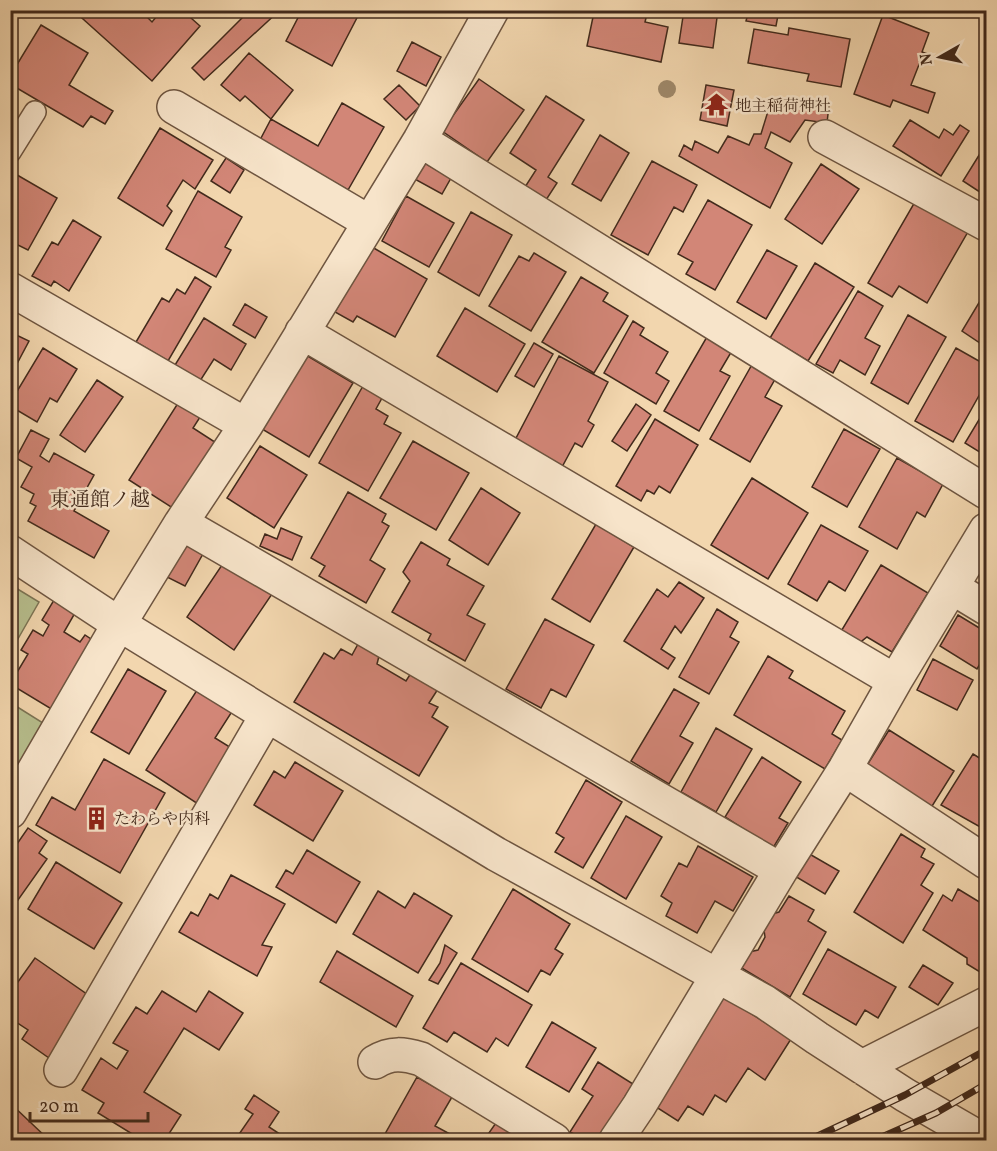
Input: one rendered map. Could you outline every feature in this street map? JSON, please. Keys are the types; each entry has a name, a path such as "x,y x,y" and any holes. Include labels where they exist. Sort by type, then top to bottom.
{"street":[{"path":"10,812 180,524 246,425 420,140 492,10"},
{"path":"174,107 369,222"},
{"path":"825,137 987,224"},
{"path":"420,140 987,492"},
{"path":"10,289 246,425"},
{"path":"302,332 895,681"},
{"path":"180,524 781,870"},
{"path":"616,1140 845,769 895,681 987,530"},
{"path":"10,552 119,624 496,854 765,1002 905,1095 983,1140"},
{"path":"953,588 987,608"},
{"path":"61,1070 267,715"},
{"path":"845,769 987,862"},
{"path":"862,1067 987,1004"},
{"path":"375,1062 386,1055 403,1054 422,1059 554,1140"}],"lane":[{"path":"10,152 35,112"}],"green space":[{"path":"11,585 39,602 11,651"},
{"path":"11,703 43,723 11,778"}],"building":[{"path":"73,10 140,10 152,22 162,10 182,10 200,26 152,81"},
{"path":"250,10 280,10 204,80 192,68"},
{"path":"302,10 361,10 332,66 286,41"},
{"path":"589,10 648,10 645,22 668,27 661,62 587,46 593,17 588,16"},
{"path":"684,10 718,10 713,48 679,43"},
{"path":"749,10 779,10 776,26 746,21"},
{"path":"883,15 929,33 922,52 928,54 925,63 920,62 911,85 935,93 928,113 893,100 890,107 854,94"},
{"path":"41,25 88,53 69,85 113,111 105,124 91,116 83,127 10,84 10,76"},
{"path":"789,28 850,39 841,87 807,81 809,74 748,63 754,29 788,35"},
{"path":"412,42 441,57 426,86 397,71"},
{"path":"249,53 293,90 271,119 245,96 240,101 221,85"},
{"path":"479,79 524,110 487,162 442,131"},
{"path":"399,85 420,106 406,120 384,99"},
{"name":"地主稲荷神社","path":"706,85 734,90 727,126 700,120"},
{"path":"546,96 584,120 548,177 557,183 546,200 525,187 536,170 510,153"},
{"path":"772,98 829,105 827,123 805,120 790,142 771,132 765,148 792,163 770,208 679,156 684,145 692,150 695,141 718,153 728,136 749,145 754,134 761,134"},
{"path":"342,103 384,127 348,190 260,140 271,119 318,146"},
{"path":"910,120 939,138 944,129 953,135 960,125 969,131 941,176 893,146"},
{"path":"160,128 213,160 195,189 183,180 167,206 172,211 163,226 118,198"},
{"path":"600,135 629,153 601,201 572,184"},
{"path":"986,144 986,196 963,181"},
{"path":"226,158 244,170 230,193 211,181"},
{"path":"421,161 451,178 442,194 411,177"},
{"path":"652,161 697,185 683,212 674,207 648,255 611,235"},
{"path":"821,164 859,189 822,244 785,219"},
{"path":"12,172 57,198 28,250 18,245 10,259"},
{"path":"198,191 242,217 225,247 231,250 216,277 166,249"},
{"path":"406,196 454,223 429,267 382,241"},
{"path":"708,200 752,225 715,290 686,274 693,262 678,254"},
{"path":"916,200 969,230 927,303 899,286 892,297 868,283"},
{"path":"471,212 512,235 479,296 438,272"},
{"path":"73,220 101,237 69,291 54,281 51,286 32,276 52,242 58,245"},
{"path":"372,247 427,279 395,337 357,316 353,322 335,312"},
{"path":"767,250 797,266 766,319 737,302"},
{"path":"534,253 566,272 531,331 489,306 519,256 529,261"},
{"path":"815,263 854,287 808,361 770,338"},
{"path":"195,277 211,287 168,361 136,342 162,298 169,302 177,289 185,294"},
{"path":"581,277 608,293 603,301 628,316 594,373 542,342"},
{"path":"858,291 883,306 865,338 880,346 865,375 840,360 833,373 816,364"},
{"path":"986,291 986,347 962,331"},
{"path":"245,304 267,317 255,338 233,325"},
{"path":"465,308 525,344 497,392 437,356"},
{"path":"908,315 946,337 908,404 871,383"},
{"path":"204,318 246,344 231,370 214,359 200,381 175,365"},
{"path":"633,321 644,328 640,335 668,352 656,373 669,381 656,404 604,373"},
{"path":"10,332 29,341 10,377"},
{"path":"708,335 733,349 720,371 730,376 699,431 664,411"},
{"path":"534,343 553,354 534,387 515,376"},
{"path":"43,348 77,369 57,402 50,398 37,422 10,406 10,403"},
{"path":"956,348 986,365 986,383 953,442 915,421"},
{"path":"306,355 353,383 309,457 262,429"},
{"path":"559,356 608,382 588,421 594,425 582,447 575,443 562,467 514,442"},
{"path":"754,361 778,374 765,397 782,406 750,462 710,439"},
{"path":"97,380 123,397 85,452 60,435"},
{"path":"363,386 382,398 376,409 388,416 384,424 401,433 368,491 319,463"},
{"path":"180,400 202,414 193,428 221,446 179,512 129,480"},
{"path":"636,404 651,415 627,451 612,441"},
{"path":"986,408 986,456 965,443"},
{"path":"655,419 698,445 670,493 659,486 654,494 647,490 641,501 616,486"},
{"path":"844,429 880,449 847,507 812,487"},
{"path":"31,430 49,439 40,456 49,462 54,453 94,475 74,511 109,531 94,558 28,521 36,506 30,503 34,494 21,487 32,467 16,458"},
{"path":"413,441 469,473 436,530 380,498"},
{"path":"260,446 307,475 274,528 227,498"},
{"path":"897,458 943,484 925,517 917,512 897,549 859,527"},
{"path":"752,478 808,513 768,579 711,545"},
{"path":"481,488 520,513 488,565 449,540"},
{"path":"348,492 386,514 382,522 389,526 370,560 385,569 366,603 319,576 325,566 311,558"},
{"path":"596,524 634,547 590,622 552,599"},
{"path":"821,525 868,551 845,591 829,581 817,601 788,584"},
{"path":"281,528 302,537 292,560 260,546 265,534 277,539"},
{"path":"185,541 204,552 185,586 165,576"},
{"path":"421,542 450,559 447,565 484,586 467,615 485,624 465,661 428,640 431,634 392,612 410,581 403,572"},
{"path":"986,560 986,579 978,574"},
{"path":"224,562 272,594 234,650 187,617"},
{"path":"881,565 928,593 892,652 867,637 858,644 840,633"},
{"path":"679,582 704,598 681,633 675,626 661,649 675,658 668,669 624,641 657,589 668,597"},
{"path":"54,600 75,613 64,632 80,642 85,635 94,641 53,710 10,684 28,654 21,650 33,630 43,636 49,625 42,620"},
{"path":"717,609 738,622 730,637 739,642 709,694 679,677"},
{"path":"958,615 986,632 986,654 977,669 940,646"},
{"path":"545,619 594,645 566,697 551,689 541,708 506,689"},
{"path":"358,644 379,656 377,664 406,681 411,673 438,689 429,703 438,707 432,717 448,727 419,776 294,702 324,653 334,659 341,649 352,655"},
{"path":"768,656 793,671 789,678 845,711 832,734 842,740 825,769 734,715"},
{"path":"933,659 973,680 957,710 917,690"},
{"path":"128,669 166,691 129,754 91,732"},
{"path":"199,687 233,710 215,738 233,749 198,804 146,770"},
{"path":"674,689 699,703 680,736 693,743 669,784 631,761"},
{"path":"716,728 752,749 716,812 681,792"},
{"path":"889,730 954,771 929,811 864,770"},
{"path":"973,754 986,762 986,828 982,828 941,805"},
{"path":"762,757 801,782 779,818 788,823 773,848 725,817"},
{"name":"たわらや内科","path":"104,759 165,793 120,873 36,825 52,797 75,810"},
{"path":"295,762 343,791 313,841 254,805 274,771 285,778"},
{"path":"586,780 622,802 583,868 555,852 564,838 556,833"},
{"path":"626,816 662,837 626,899 591,878"},
{"path":"28,828 47,841 39,853 47,859 18,900 10,894 10,854"},
{"path":"901,834 925,849 921,857 934,864 921,885 933,893 903,943 854,912"},
{"path":"698,846 753,877 733,911 715,901 697,933 666,916 672,903 661,896 679,863 687,867"},
{"path":"307,850 360,882 336,923 276,887 286,870 293,874"},
{"path":"806,852 839,871 825,894 793,875"},
{"path":"56,862 122,903 94,949 28,909"},
{"path":"231,875 285,904 262,945 272,947 257,976 179,932 191,912 198,916 210,894 218,899"},
{"path":"513,889 570,924 555,949 563,954 550,975 541,970 528,992 472,959"},
{"path":"958,889 986,906 986,963 980,972 967,964 967,958 923,930 943,895 952,901"},
{"path":"378,891 405,908 414,893 452,916 418,973 353,934"},
{"path":"789,896 814,910 808,921 826,932 790,997 740,967 749,952 758,950 765,937 764,930 772,914 779,912"},
{"path":"445,945 457,953 438,984 429,980 440,963"},
{"path":"828,949 896,987 878,1018 865,1010 856,1025 803,994"},
{"path":"337,951 413,996 396,1027 320,982"},
{"path":"35,958 91,997 49,1058 22,1039 28,1030 10,1018 10,993"},
{"path":"461,963 532,1005 508,1046 496,1038 487,1052 454,1032 447,1042 423,1028"},
{"path":"923,965 953,983 938,1005 909,987"},
{"path":"162,991 196,1012 209,991 243,1013 219,1050 184,1028 144,1092 181,1115 165,1140 142,1140 98,1113 104,1103 82,1090 101,1058 117,1069 128,1051 113,1043 136,1007 147,1014"},
{"path":"722,995 791,1039 765,1080 748,1068 726,1102 715,1095 703,1115 688,1106 678,1121 653,1105"},
{"path":"552,1022 596,1048 569,1092 526,1067"},
{"path":"598,1062 633,1084 598,1140 585,1140 570,1132 593,1096 582,1089"},
{"path":"417,1077 452,1097 435,1126 461,1140 397,1140 385,1134"},
{"path":"254,1095 279,1112 269,1127 289,1140 235,1140 253,1114 245,1109"},
{"path":"10,1103 49,1140 10,1140"},
{"path":"498,1120 528,1140 484,1140"}],"railway":[{"path":"809,1140 905,1095 986,1050"},
{"path":"875,1140 936,1113 986,1084"}],"place":[{"name":"地主稲荷神社","path":"717,105"},
{"name":"たわらや内科","path":"96,818"}],"district":[{"name":"東通館ノ越","path":"100,499"}]}
